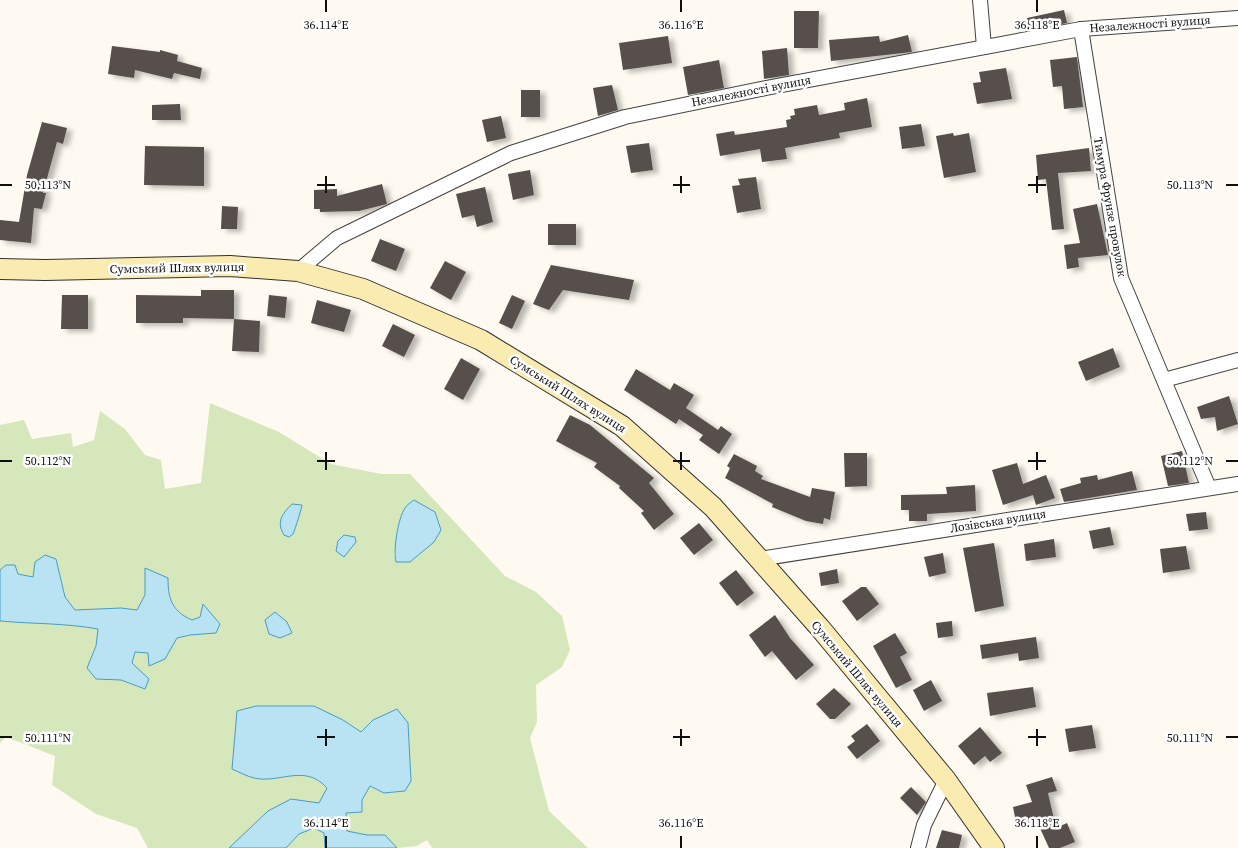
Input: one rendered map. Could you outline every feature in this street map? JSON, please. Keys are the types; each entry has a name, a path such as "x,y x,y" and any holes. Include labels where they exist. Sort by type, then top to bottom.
{"main road":[{"name":"Сумський Шлях вулиця","path":"0,269 45,270 230,266 298,271 364,288 481,340 622,426 713,507 820,628 946,780 994,848"}],"street":[{"path":"980,0 984,47"},
{"name":"Незалежності вулиця","path":"298,271 337,238 511,152 626,117 766,88 1081,29 1238,18"},
{"name":"Тимура Фрунзе провулок","path":"1081,29 1122,278 1209,488"},
{"path":"1164,380 1238,360"},
{"name":"Лозівська вулиця","path":"759,559 1238,484"},
{"path":"918,848 924,825 946,780"}],"green space":[{"path":"210,403 279,432 331,464 381,474 410,474 505,576 536,592 562,616 570,650 562,667 536,685 537,722 530,738 549,811 588,848 432,848 427,840 417,846 397,848 385,835 367,835 346,831 346,813 362,800 370,786 384,793 405,791 411,781 408,723 373,720 361,732 343,720 234,745 232,769 251,777 264,779 300,775 318,781 327,788 319,803 291,799 229,848 148,848 137,828 96,814 52,785 55,756 6,737 0,743 0,621 98,629 96,646 87,668 96,679 121,680 144,689 132,662 135,652 148,652 149,665 165,659 177,638 216,633 204,604 200,617 192,620 185,616 172,603 168,578 145,568 145,595 137,610 121,608 75,610 65,597 56,559 45,555 35,562 33,578 18,574 6,565 0,570 0,425 24,420 32,439 71,433 73,447 94,440 100,411 125,429 145,455 161,460 165,489 201,483","holes":["405,507 439,522 437,538 432,543 418,550 394,556"]},
{"path":"314,828 324,833 325,848 286,848 299,834"}],"water":[{"path":"414,500 435,512 441,530 434,542 410,562 396,562 396,543 400,519 405,508"},
{"path":"292,504 302,505 294,532 289,537 284,535 280,522 285,511"},
{"path":"344,535 355,537 356,542 344,557 336,551 338,541"},
{"path":"45,555 56,559 65,597 75,610 121,608 137,610 145,595 145,568 168,578 170,597 179,612 192,620 200,617 203,604 220,624 216,633 177,638 165,659 149,666 148,653 135,652 132,663 149,679 145,689 121,680 96,679 87,668 96,646 98,629 0,621 0,570 6,565 15,565 18,574 33,577 35,562"},
{"path":"275,612 287,622 292,633 280,638 269,634 265,620"},
{"path":"256,706 314,706 343,720 361,732 373,720 397,709 408,723 411,781 405,791 384,793 370,786 362,800 362,812 346,813 347,831 367,835 385,835 397,848 325,848 324,833 314,828 299,834 286,848 229,848 268,811 291,799 319,803 327,788 319,781 301,775 263,779 251,777 232,769 237,711"}],"building":[{"path":"1064,10 1067,23 1028,30 1027,18"},
{"path":"794,11 819,11 818,48 794,48"},
{"path":"908,35 912,52 831,61 829,40 879,36 880,42"},
{"path":"668,36 672,63 623,70 619,43"},
{"path":"112,46 160,52 160,50 178,55 177,61 202,68 200,79 174,73 172,79 135,70 134,78 108,74"},
{"path":"787,48 789,75 764,79 762,51"},
{"path":"1077,57 1083,107 1064,109 1062,86 1053,87 1050,60"},
{"path":"719,60 724,88 688,95 683,67"},
{"path":"1006,68 1012,99 977,104 973,83 981,82 979,72"},
{"path":"612,85 618,110 598,116 593,88"},
{"path":"521,90 540,90 540,117 521,117"},
{"path":"867,98 872,127 839,133 840,138 785,148 787,159 762,162 760,149 720,156 716,134 734,131 735,135 787,127 786,120 791,119 790,116 795,115 794,109 817,105 819,115 845,110 844,103"},
{"path":"180,104 181,120 152,120 152,105"},
{"path":"501,116 506,138 487,142 482,120"},
{"path":"42,122 67,128 63,144 57,142 43,193 46,193 42,209 34,208 31,243 0,240 0,220 19,222 27,175"},
{"path":"921,124 925,146 902,149 899,127"},
{"path":"953,133 954,136 969,133 976,172 944,178 936,136"},
{"path":"649,143 653,170 631,173 626,146"},
{"path":"145,146 204,147 204,186 144,185"},
{"path":"1089,148 1091,171 1058,173 1064,229 1052,230 1046,179 1038,180 1036,155"},
{"path":"530,170 534,195 513,200 508,174"},
{"path":"756,177 761,209 737,213 732,186 740,185 738,179"},
{"path":"382,184 387,204 359,211 320,212 320,209 314,209 314,190 337,189 337,196"},
{"path":"485,187 493,222 477,227 474,215 462,218 456,194"},
{"path":"1097,204 1108,255 1078,258 1079,267 1067,269 1064,245 1080,243 1073,209"},
{"path":"222,206 238,207 237,229 221,229"},
{"path":"548,224 576,224 576,245 548,245"},
{"path":"380,239 405,249 396,271 371,261"},
{"path":"445,261 466,272 451,300 430,288"},
{"path":"551,265 634,280 629,300 563,290 549,310 533,304"},
{"path":"201,290 234,290 234,319 183,318 183,323 136,323 136,295 201,296"},
{"path":"62,295 88,295 88,329 61,329"},
{"path":"269,295 287,297 285,318 267,316"},
{"path":"512,295 525,301 512,329 499,323"},
{"path":"317,300 351,310 344,332 311,323"},
{"path":"234,319 260,321 259,352 232,351"},
{"path":"393,324 415,335 404,357 382,346"},
{"path":"1113,348 1120,367 1086,381 1078,362"},
{"path":"461,358 480,369 463,400 444,389"},
{"path":"636,369 670,390 674,383 694,395 686,408 718,430 721,426 732,434 719,454 699,440 703,435 679,419 676,424 624,390"},
{"path":"1229,396 1238,424 1217,431 1215,417 1201,419 1197,407"},
{"path":"570,415 590,425 654,478 649,483 674,514 654,530 641,513 644,511 619,488 620,486 594,467 597,463 556,441"},
{"path":"1182,451 1189,483 1168,486 1161,456"},
{"path":"844,453 867,453 867,486 845,487"},
{"path":"734,454 757,466 755,471 763,476 761,479 810,497 812,488 835,492 830,520 824,518 823,524 806,521 772,507 773,504 725,478 730,468 727,466"},
{"path":"1017,463 1023,484 1046,475 1055,498 1036,505 1033,495 1003,505 992,470"},
{"path":"1132,471 1137,490 1064,502 1060,489 1081,483 1080,478 1097,475 1098,480"},
{"path":"975,485 976,511 927,514 927,521 909,521 909,510 901,510 901,495 947,494 946,487"},
{"path":"1206,512 1208,529 1189,531 1186,514"},
{"path":"699,523 713,540 694,555 680,538"},
{"path":"1110,527 1114,545 1093,549 1089,531"},
{"path":"1054,539 1056,557 1026,561 1024,544"},
{"path":"994,543 1004,606 975,612 963,548"},
{"path":"1186,546 1190,569 1163,573 1160,549"},
{"path":"943,553 946,573 929,577 924,557"},
{"path":"837,569 839,583 821,586 819,573"},
{"path":"736,570 754,593 737,606 719,583"},
{"path":"861,587 866,587 879,604 857,621 842,601"},
{"path":"775,615 790,638 814,665 796,680 772,651 765,657 749,635"},
{"path":"952,621 953,636 938,638 936,623"},
{"path":"895,633 907,653 900,657 912,680 896,688 873,646"},
{"path":"1036,637 1039,658 1019,661 1018,653 982,659 980,645"},
{"path":"931,680 942,701 924,711 913,690"},
{"path":"1033,687 1036,707 990,716 987,693"},
{"path":"834,688 851,704 835,719 830,719 816,704"},
{"path":"867,724 880,741 857,759 847,747 855,741 851,736"},
{"path":"1092,725 1096,748 1069,752 1065,729"},
{"path":"980,727 1002,753 990,762 985,756 974,765 958,746"},
{"path":"1052,777 1057,791 1048,793 1056,828 1067,823 1075,842 1060,848 1049,848 1035,817 1016,822 1013,807 1032,802 1026,785"},
{"path":"911,787 926,802 917,815 900,798"},
{"path":"942,830 962,835 959,848 936,848"}]}
